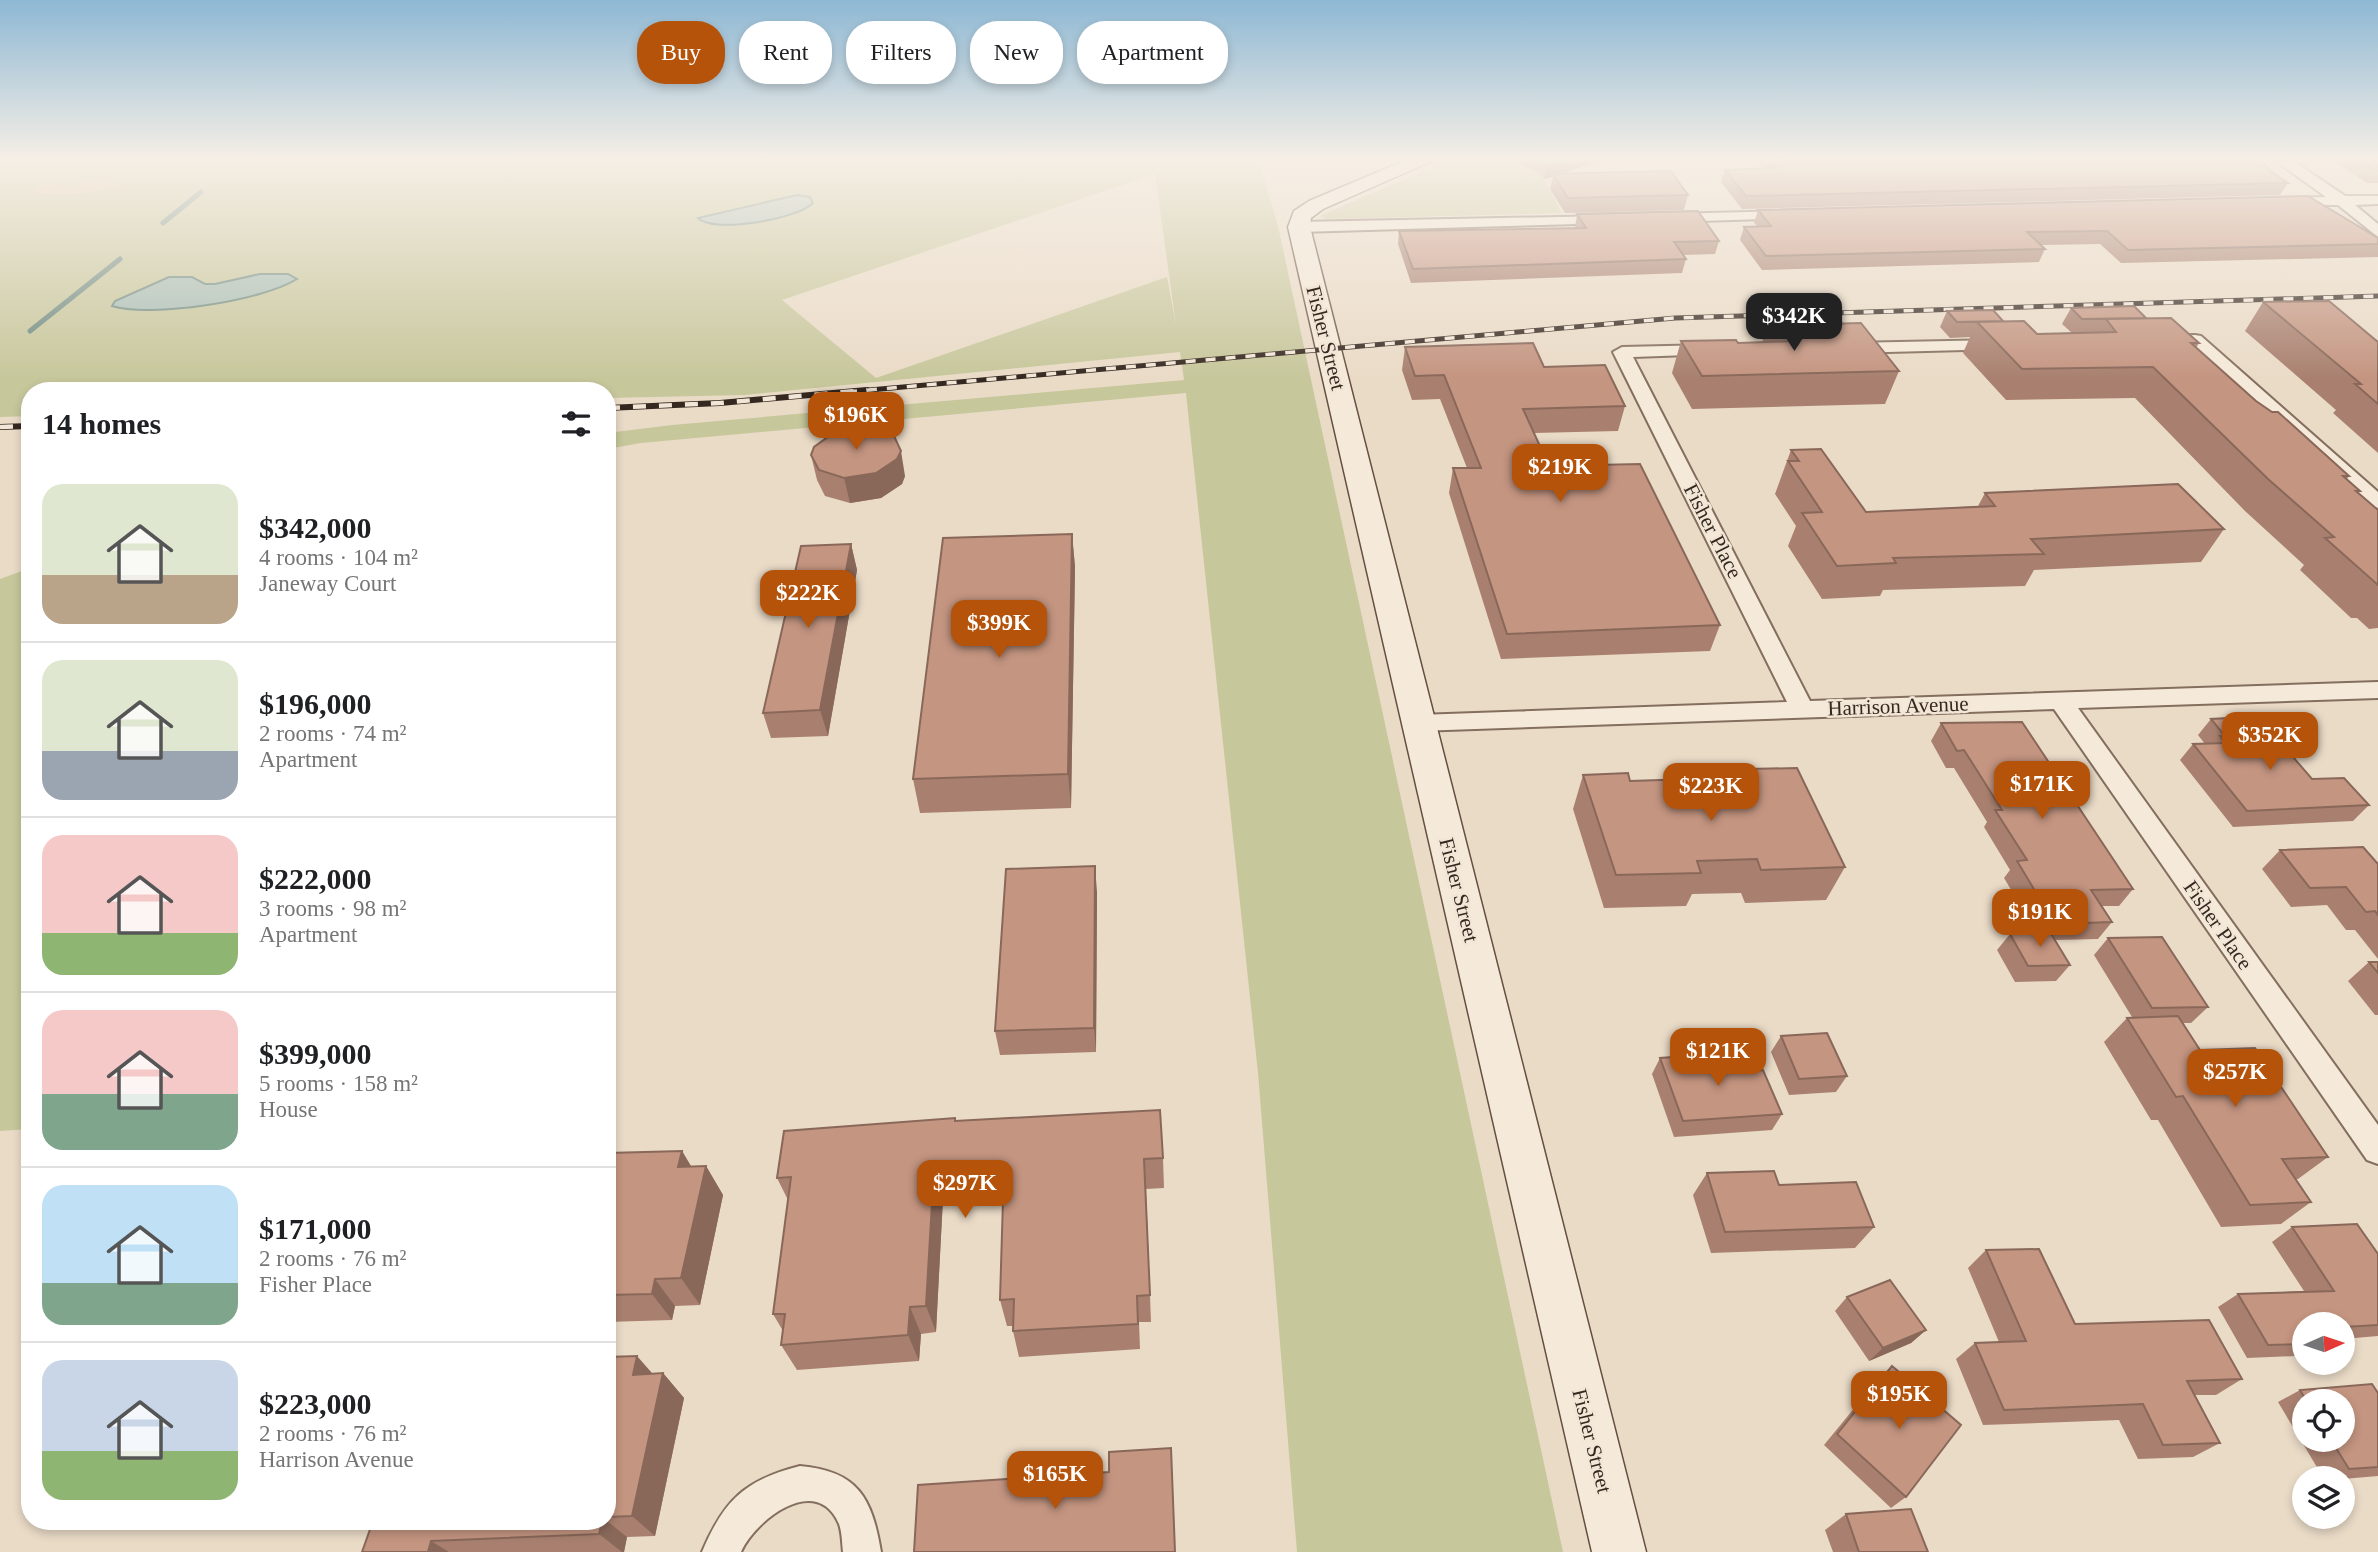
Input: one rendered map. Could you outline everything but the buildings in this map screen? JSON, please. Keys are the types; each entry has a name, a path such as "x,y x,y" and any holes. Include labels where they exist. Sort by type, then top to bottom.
{"street":[{"name":"Fisher Street","path":"1300,233 1619,1552"},
{"path":"2154,341 2195,340 2378,502"},
{"path":"1828,349 2019,345"},
{"name":"Fisher Place","path":"1732,350 1622,352 1803,710"},
{"name":"Harrison Avenue","path":"1419,723 2378,690"},
{"name":"Fisher Place","path":"2059,699 2378,1150"},
{"path":"721,1552 735,1521 752,1503 772,1490 792,1483 813,1483 831,1489 847,1501 857,1518 862,1552"}],"green space":[{"path":"0,233 979,233 782,300 876,378 1167,277 1176,325 1163,233 1280,233 1563,1552 1297,1552 1258,1073 1186,393 616,447 616,432 672,425 1184,380 1180,352 745,395 616,398 616,382 21,382 21,416 0,417"},
{"path":"21,571 21,1130 0,1131 0,579"}],"shaded area":[{"path":"260,274 288,274 297,279 259,294 206,305 152,310 112,306 115,301 169,277 192,277 205,284 215,284"}],"waterway":[{"path":"30,331 120,259"}],"railway":[{"path":"847,392 1675,318 2378,296"},
{"path":"616,408 720,403 867,390"},
{"path":"0,427 21,426"}]}
